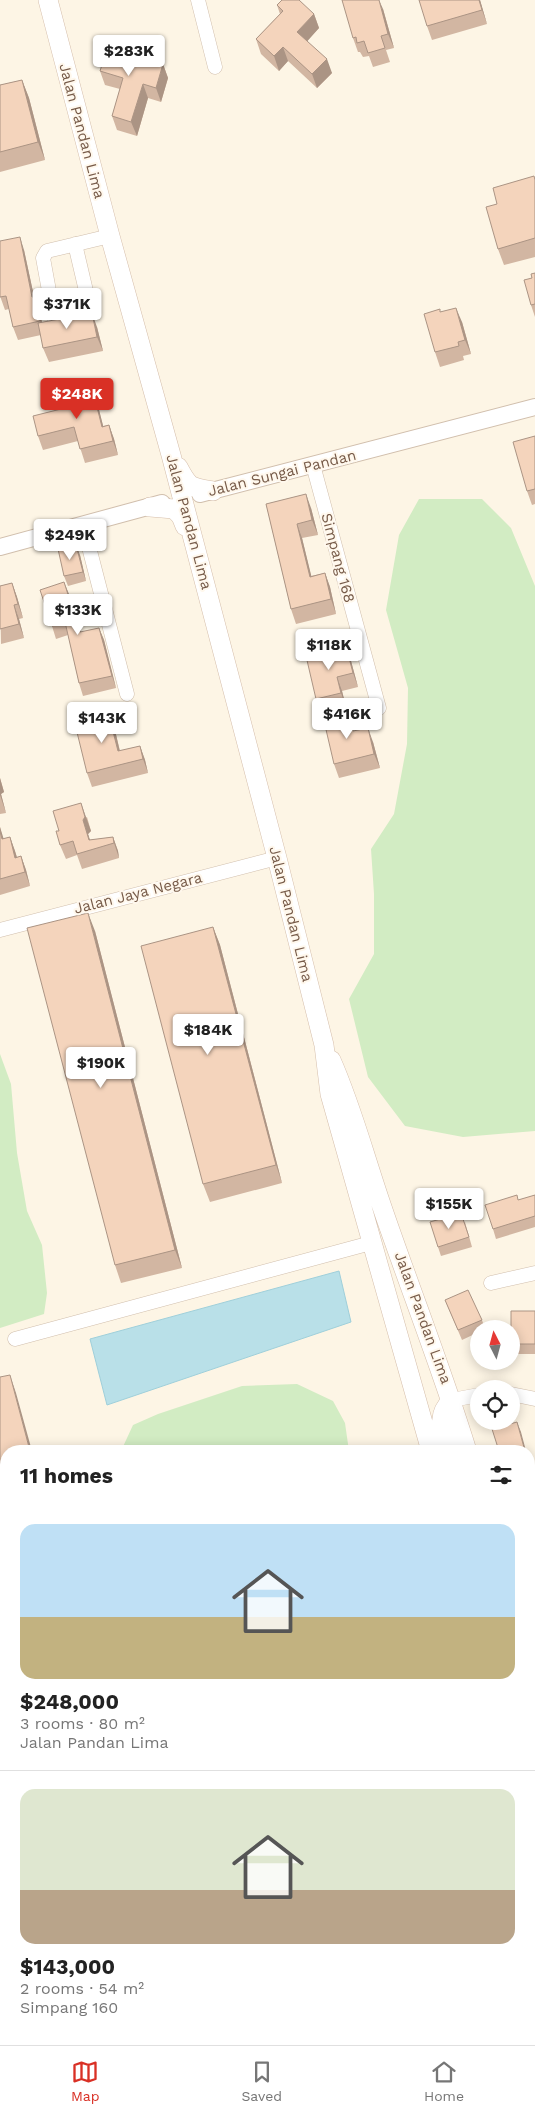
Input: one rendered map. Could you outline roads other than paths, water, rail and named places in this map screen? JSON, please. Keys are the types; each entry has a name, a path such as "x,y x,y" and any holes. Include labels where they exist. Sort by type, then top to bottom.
{"main road":[{"name":"Jalan Pandan Lima","path":"48,0 110,236 171,456 276,858 324,1045 330,1094 429,1445"},
{"path":"171,456 183,478 190,486 200,490 212,491"},
{"path":"150,507 168,507 178,512 183,521 192,554 200,566"},
{"name":"Jalan Pandan Lima","path":"324,1045 345,1090 382,1208 452,1400 465,1445"},
{"path":"409,1374 428,1395 440,1400 452,1400"},
{"path":"446,1445 442,1430 442,1414 444,1408 452,1400"}],"street":[{"path":"198,0 215,68"},
{"path":"75,244 90,308 87,316 63,323 54,318 43,258 47,251 75,244 110,236"},
{"name":"Jalan Sungai Pandan","path":"0,547 535,407"},
{"name":"Simpang 168","path":"313,465 379,708"},
{"path":"83,524 127,694"},
{"name":"Jalan Jaya Negara","path":"0,930 276,858"},
{"path":"15,1338 371,1243"},
{"path":"491,1283 535,1273"},
{"path":"452,1400 470,1396"},
{"path":"520,1396 535,1398"}],"water":[{"path":"339,1271 351,1322 107,1405 90,1339"}]}
